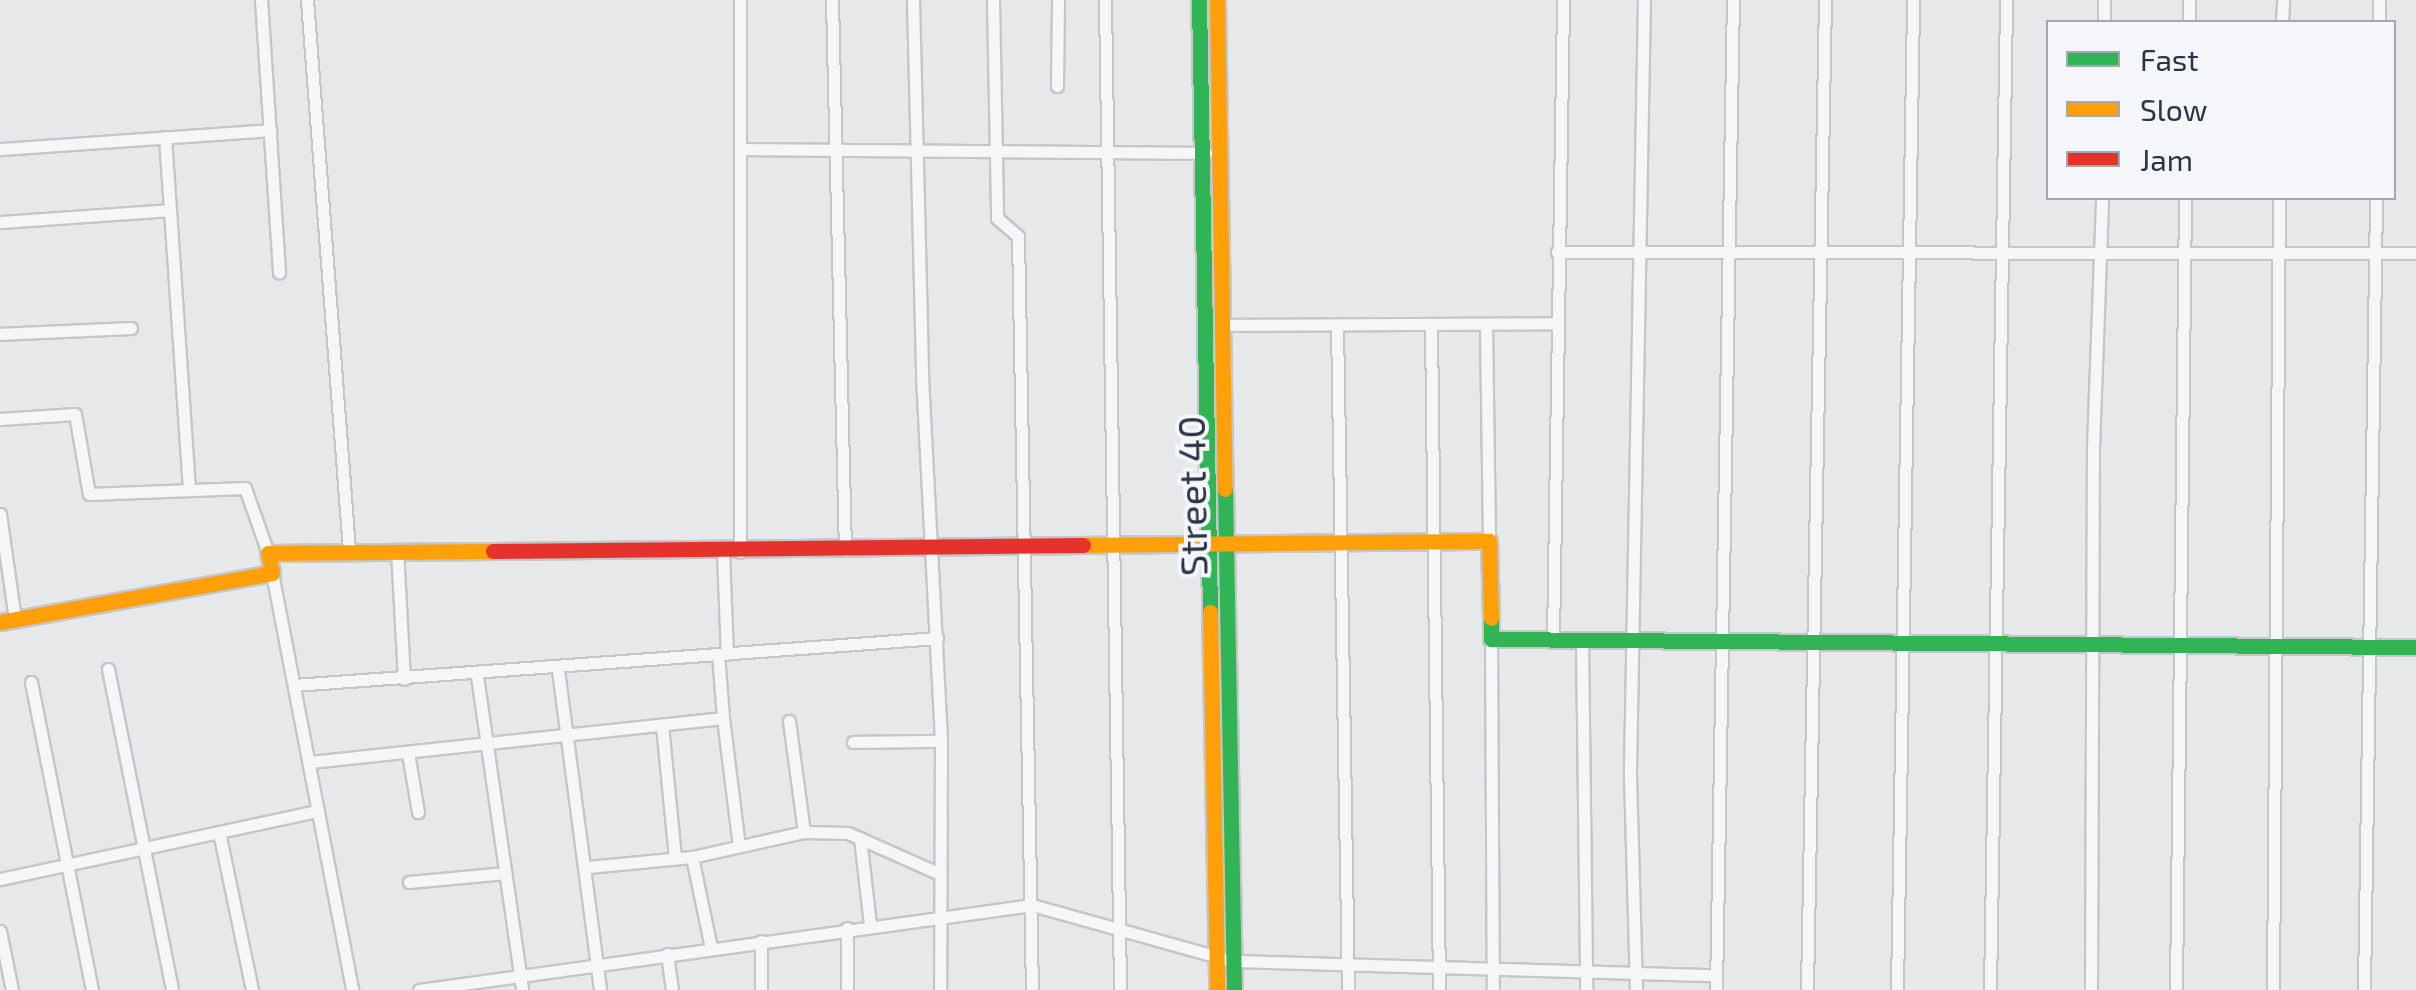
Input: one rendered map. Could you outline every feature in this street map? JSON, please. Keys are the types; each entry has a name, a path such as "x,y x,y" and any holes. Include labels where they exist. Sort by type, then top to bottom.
{"street":[{"path":"261,0 279,272"},
{"path":"307,0 348,550"},
{"path":"739,846 724,718 722,654 732,552 740,0"},
{"path":"832,0 845,550"},
{"path":"914,0 915,150 941,741 940,990"},
{"path":"993,0 997,218 1018,236 1027,547 1032,990"},
{"path":"1057,86 1058,0"},
{"path":"1105,0 1118,544 1120,990"},
{"path":"1199,0 1217,541"},
{"name":"Street 40","path":"1216,0 1222,325 1217,541 1225,961 1234,990"},
{"path":"1553,640 1562,0"},
{"path":"1636,990 1633,640 1644,0"},
{"path":"1716,990 1734,0"},
{"path":"1807,990 1826,0"},
{"path":"1897,990 1913,0"},
{"path":"1990,990 2006,0"},
{"path":"0,149 270,130"},
{"path":"166,138 189,489"},
{"path":"740,150 1220,153"},
{"path":"2091,990 2091,644 2102,200"},
{"path":"2176,990 2186,200"},
{"path":"2273,990 2279,200"},
{"path":"2364,990 2376,200"},
{"path":"0,222 170,210"},
{"path":"1557,252 2416,254"},
{"path":"1222,325 1556,323"},
{"path":"1338,324 1348,990"},
{"path":"1431,324 1439,990"},
{"path":"1486,324 1493,990"},
{"path":"0,334 131,328"},
{"path":"0,419 75,414 84,492 245,488 268,554 352,990"},
{"path":"0,514 7,620 272,573"},
{"path":"268,554 348,550 732,552 1217,541 1489,541"},
{"path":"397,550 404,680"},
{"path":"294,686 558,670 937,638"},
{"path":"1491,639 2416,647"},
{"path":"1582,640 1586,990"},
{"path":"108,669 172,990"},
{"path":"558,670 588,867 600,990"},
{"path":"477,676 522,990"},
{"path":"31,682 92,990"},
{"path":"311,762 724,718"},
{"path":"789,721 804,832"},
{"path":"662,724 674,858"},
{"path":"853,742 941,741"},
{"path":"408,753 418,812"},
{"path":"0,879 318,810"},
{"path":"219,832 252,990"},
{"path":"588,867 692,857 804,832 860,838 938,873"},
{"path":"860,838 870,925"},
{"path":"692,857 711,948"},
{"path":"410,882 506,873"},
{"path":"419,990 1032,905 1225,961 1348,968 1716,976"},
{"path":"847,928 847,990"},
{"path":"0,930 12,990"},
{"path":"761,941 761,990"},
{"path":"667,954 672,990"},
{"path":"1217,990 1225,961"}],"traffic: fast":[{"path":"1199,0 1210,612"},
{"path":"1225,489 1234,990"},
{"path":"1491,618 1491,639 2416,647"}],"traffic: slow":[{"path":"1217,0 1225,489"},
{"path":"1083,545 1489,541 1491,618"},
{"path":"0,622 272,573 268,553 493,551"},
{"path":"1210,612 1217,990"}],"traffic: jam":[{"path":"493,551 1083,545"}]}
